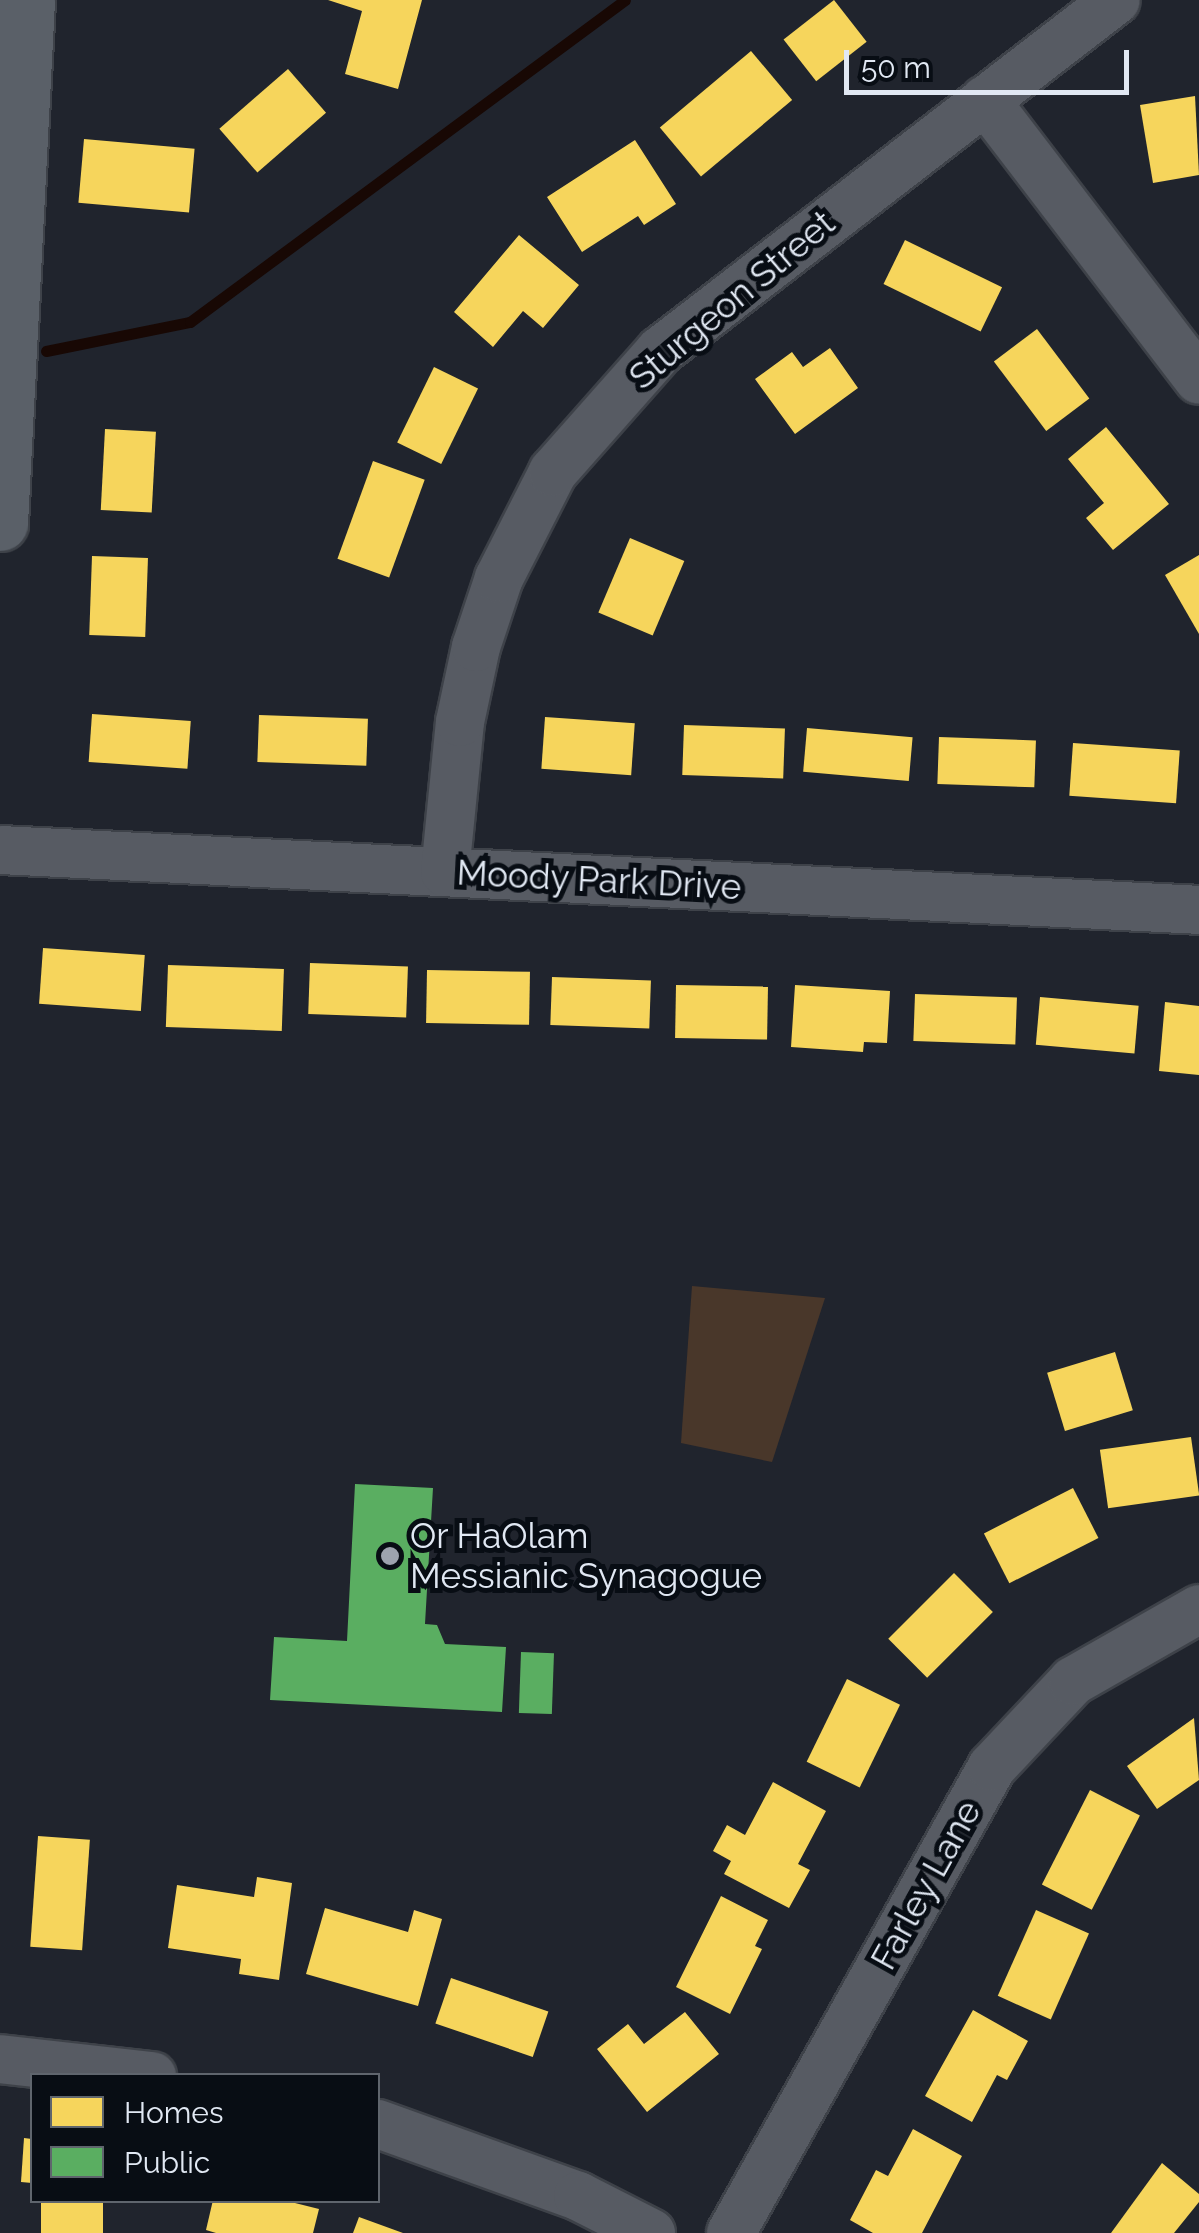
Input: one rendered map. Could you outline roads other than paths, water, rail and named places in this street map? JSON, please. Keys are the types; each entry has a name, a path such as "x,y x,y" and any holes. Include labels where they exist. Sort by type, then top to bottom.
{"main road":[{"path":"0,499 27,0"}],"street":[{"name":"Sturgeon Street","path":"445,872 460,722 476,647 499,578 553,472 660,351 1116,0"},
{"path":"985,100 1199,380"},
{"name":"Moody Park Drive","path":"0,850 1199,910"},
{"name":"Farley Lane","path":"731,2233 992,1767 1073,1681 1199,1608"},
{"path":"0,2059 125,2073"},
{"path":"380,2125 578,2196 651,2233"}],"waterway":[{"path":"46,351 190,322 625,0"}],"place":[{"name":"Or HaOlam Messianic Synagogue","path":"390,1556"}]}
